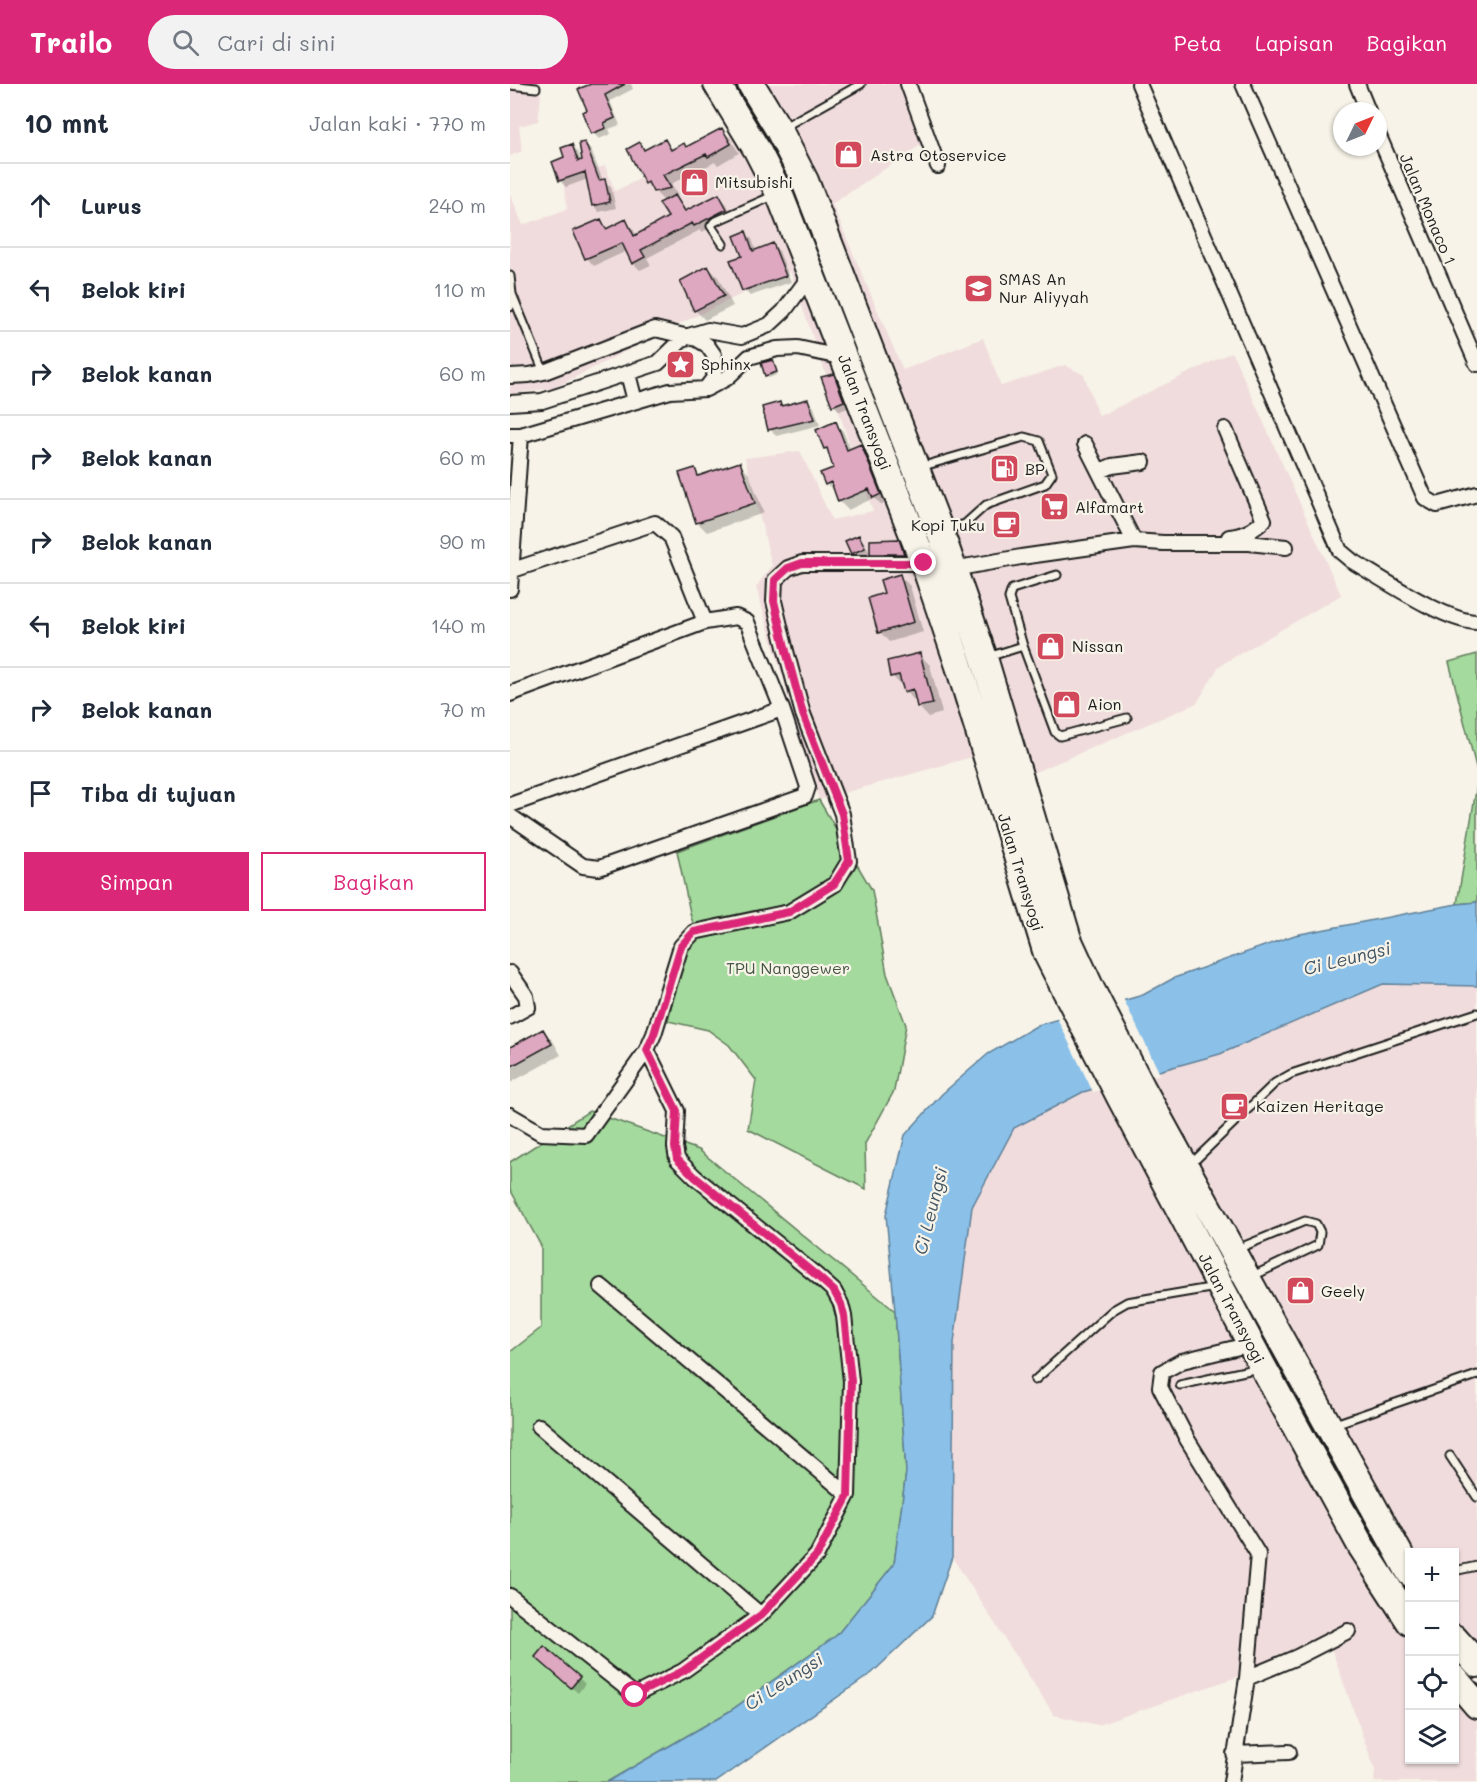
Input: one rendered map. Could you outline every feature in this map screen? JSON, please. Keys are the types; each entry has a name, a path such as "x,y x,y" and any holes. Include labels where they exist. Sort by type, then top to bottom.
{"highway":[{"name":"Jalan Transyogi","path":"717,84 757,150 779,193 924,563 959,666 1036,924 1066,995 1131,1092 1187,1168 1405,1564"},
{"name":"Jalan Transyogi","path":"751,84 779,130 805,181 940,531 984,658 1062,921 1131,1092 1222,1286 1263,1367 1361,1546 1405,1614"},
{"path":"1459,1643 1477,1664"},
{"path":"1459,1683 1477,1705"}],"street":[{"path":"908,84 938,166"},
{"path":"1139,84 1340,551 1352,561 1448,616 1468,622 1477,622"},
{"path":"1243,84 1425,498 1437,505 1477,494"},
{"path":"1356,84 1364,102"},
{"name":"Jalan Monaco 1","path":"1387,155 1477,364"},
{"path":"510,403 542,401 658,363 685,337 708,330 742,336 769,326 812,273"},
{"path":"769,326 777,349"},
{"path":"510,375 544,372 655,329 697,339 707,345 714,355 716,368 713,379 706,389"},
{"path":"510,589 515,435 670,391 706,389 727,378 748,357 777,349 798,348 844,358"},
{"path":"628,374 635,401"},
{"path":"953,569 1021,557 1108,546 1140,534 1209,538 1238,536 1254,529 1264,520 1225,429"},
{"path":"1085,444 1131,536"},
{"path":"1100,471 1112,466 1143,462"},
{"path":"511,571 655,522 671,537 705,622"},
{"path":"1131,536 1163,543 1250,543 1286,547"},
{"path":"510,1116 541,1133 586,1135 647,1050 681,946 694,932 789,912 834,884 849,861 842,814 803,714 774,601 775,580 788,568 802,563 924,563"},
{"path":"510,694 705,622 736,617 747,622 782,709 808,787 805,796 599,868 584,866 510,816"},
{"path":"510,805 782,709"},
{"path":"510,973 526,996 528,1007 510,1017"},
{"path":"510,1596 635,1695 683,1671 761,1615 817,1555 848,1496 851,1381 841,1304 834,1291 816,1275 695,1177 677,1159 675,1147 677,1111 647,1050"},
{"path":"601,1286 848,1496"},
{"path":"1231,1782 1247,1678 1258,1554 1187,1439 1160,1387 1162,1372 1182,1361 1251,1344"},
{"path":"539,1426 761,1615"},
{"path":"1247,1678 1305,1654 1348,1631"},
{"path":"1234,1754 1289,1752"}],"lane":[{"path":"779,130 861,84"},
{"path":"510,85 536,88"},
{"path":"723,244 711,226 714,222 779,193"},
{"path":"510,276 512,294 510,307"},
{"path":"512,294 544,372"},
{"path":"915,468 1024,437 1039,441 1052,474 1045,484 986,505 965,524 940,531"},
{"path":"1057,575 1012,589 1009,598 1023,646 1057,734 1064,735 1127,718"},
{"path":"984,658 1023,646"},
{"path":"1187,1168 1275,1083 1291,1074 1477,1013"},
{"path":"1232,1251 1305,1221 1316,1224 1320,1232 1318,1245 1258,1273"},
{"path":"1035,1380 1113,1310 1127,1302 1222,1286"},
{"path":"1180,1385 1263,1367"},
{"path":"1328,1426 1477,1375"},
{"path":"1450,1456 1477,1497"},
{"path":"1459,1570 1477,1566"}],"shaded area":[{"path":"510,84 534,84 541,95 538,121 519,126 522,151 510,156"},
{"path":"714,84 906,84 927,141 832,204 903,370 983,338 1001,386 1065,365 1084,375 1099,416 1232,352 1341,595 1219,666 1197,703 984,794 972,757 819,800 756,587 772,566 745,458 800,451 832,520 873,511 790,271 677,325 554,388 510,394 510,194 523,225 567,209 563,179 605,166 615,191 739,131"},
{"path":"1383,984 1477,986 1477,1782 1374,1782 1375,1770 1330,1645 1098,1725 1054,1715 950,1554 954,1343 972,1207 1014,1128 1083,1092 1220,1054"}],"green space":[{"path":"1477,654 1477,771 1449,662"},
{"path":"1477,784 1477,902 1457,904"},
{"name":"TPU Nanggewer","path":"819,800 872,890 887,974 906,1025 894,1091 865,1144 866,1189 748,1129 756,1080 729,1045 708,1030 668,1021 680,964 696,931 677,851"},
{"path":"589,1111 699,1150 895,1311 906,1472 894,1564 837,1635 730,1711 607,1782 510,1782 510,1352 541,1328 541,1246 510,1189 510,1162"}],"water":[{"name":"Ci Leungsi","path":"1477,902 1477,986 1383,984 1220,1054 1083,1092 1014,1128 972,1207 954,1343 952,1557 932,1616 872,1673 716,1782 607,1782 730,1711 837,1635 894,1564 906,1472 886,1215 905,1135 942,1094 988,1054 1038,1025 1143,995 1174,978 1295,935"}],"pier":[{"path":"1123,998 1160,1074 1129,1083 1092,1006"},
{"path":"1088,1008 1125,1084 1093,1092 1056,1016"}],"building":[{"path":"591,84 625,84 605,95 615,118 604,123 606,128 591,134 582,112 587,110 578,89"},
{"path":"722,128 731,144 708,157 706,154 663,175 671,188 653,192 648,182 645,184 627,149 640,142 644,150 665,139 671,150 684,143 686,147"},
{"path":"585,142 599,180 605,179 610,202 592,206 585,172 559,181 552,162 564,157 561,148 572,144 578,161 582,160 579,143"},
{"path":"719,194 727,209 694,226 692,223 641,250 645,257 632,264 622,243 585,259 573,231 601,219 606,229 626,219 634,236 668,217 659,203 675,195 685,211"},
{"path":"746,231 753,251 773,243 786,276 742,291 730,260 742,256 734,236"},
{"path":"708,266 724,296 694,311 680,281"},
{"path":"773,360 777,372 765,376 761,363"},
{"path":"834,374 844,401 832,406 821,377"},
{"path":"808,399 815,419 768,430 762,407 780,402 781,406"},
{"path":"836,421 847,450 861,444 881,494 873,498 869,489 838,502 831,482 825,485 820,473 833,468 827,448 824,449 816,430"},
{"path":"740,462 755,503 696,523 679,473 695,468 698,476"},
{"path":"859,535 865,548 851,554 845,541"},
{"path":"899,539 904,554 870,554 870,540"},
{"path":"900,574 914,622 878,633 868,598 884,593 880,580"},
{"path":"920,653 933,704 917,707 913,689 904,692 899,675 890,677 887,661"},
{"path":"543,1029 552,1044 510,1067 510,1047"},
{"path":"544,1646 580,1677 571,1688 535,1657"}],"place":[{"name":"Astra Otoservice","path":"849,155"},
{"name":"Mitsubishi","path":"694,182"},
{"name":"SMAS An Nur Aliyyah","path":"978,288"},
{"name":"Sphinx","path":"680,364"},
{"name":"BP","path":"1004,469"},
{"name":"Alfamart","path":"1054,507"},
{"name":"Kopi Tuku","path":"1006,525"},
{"name":"Nissan","path":"1051,646"},
{"name":"Aion","path":"1066,704"},
{"name":"Kaizen Heritage","path":"1235,1106"},
{"name":"Geely","path":"1300,1291"}],"route":[{"path":"635,1695 683,1671 761,1615 817,1555 848,1496 851,1381 841,1304 834,1291 816,1275 695,1177 677,1159 675,1147 677,1111 647,1050 681,946 694,932 789,912 834,884 849,861 842,814 803,714 786,651 774,601 775,580 788,568 802,563 924,563"}]}
